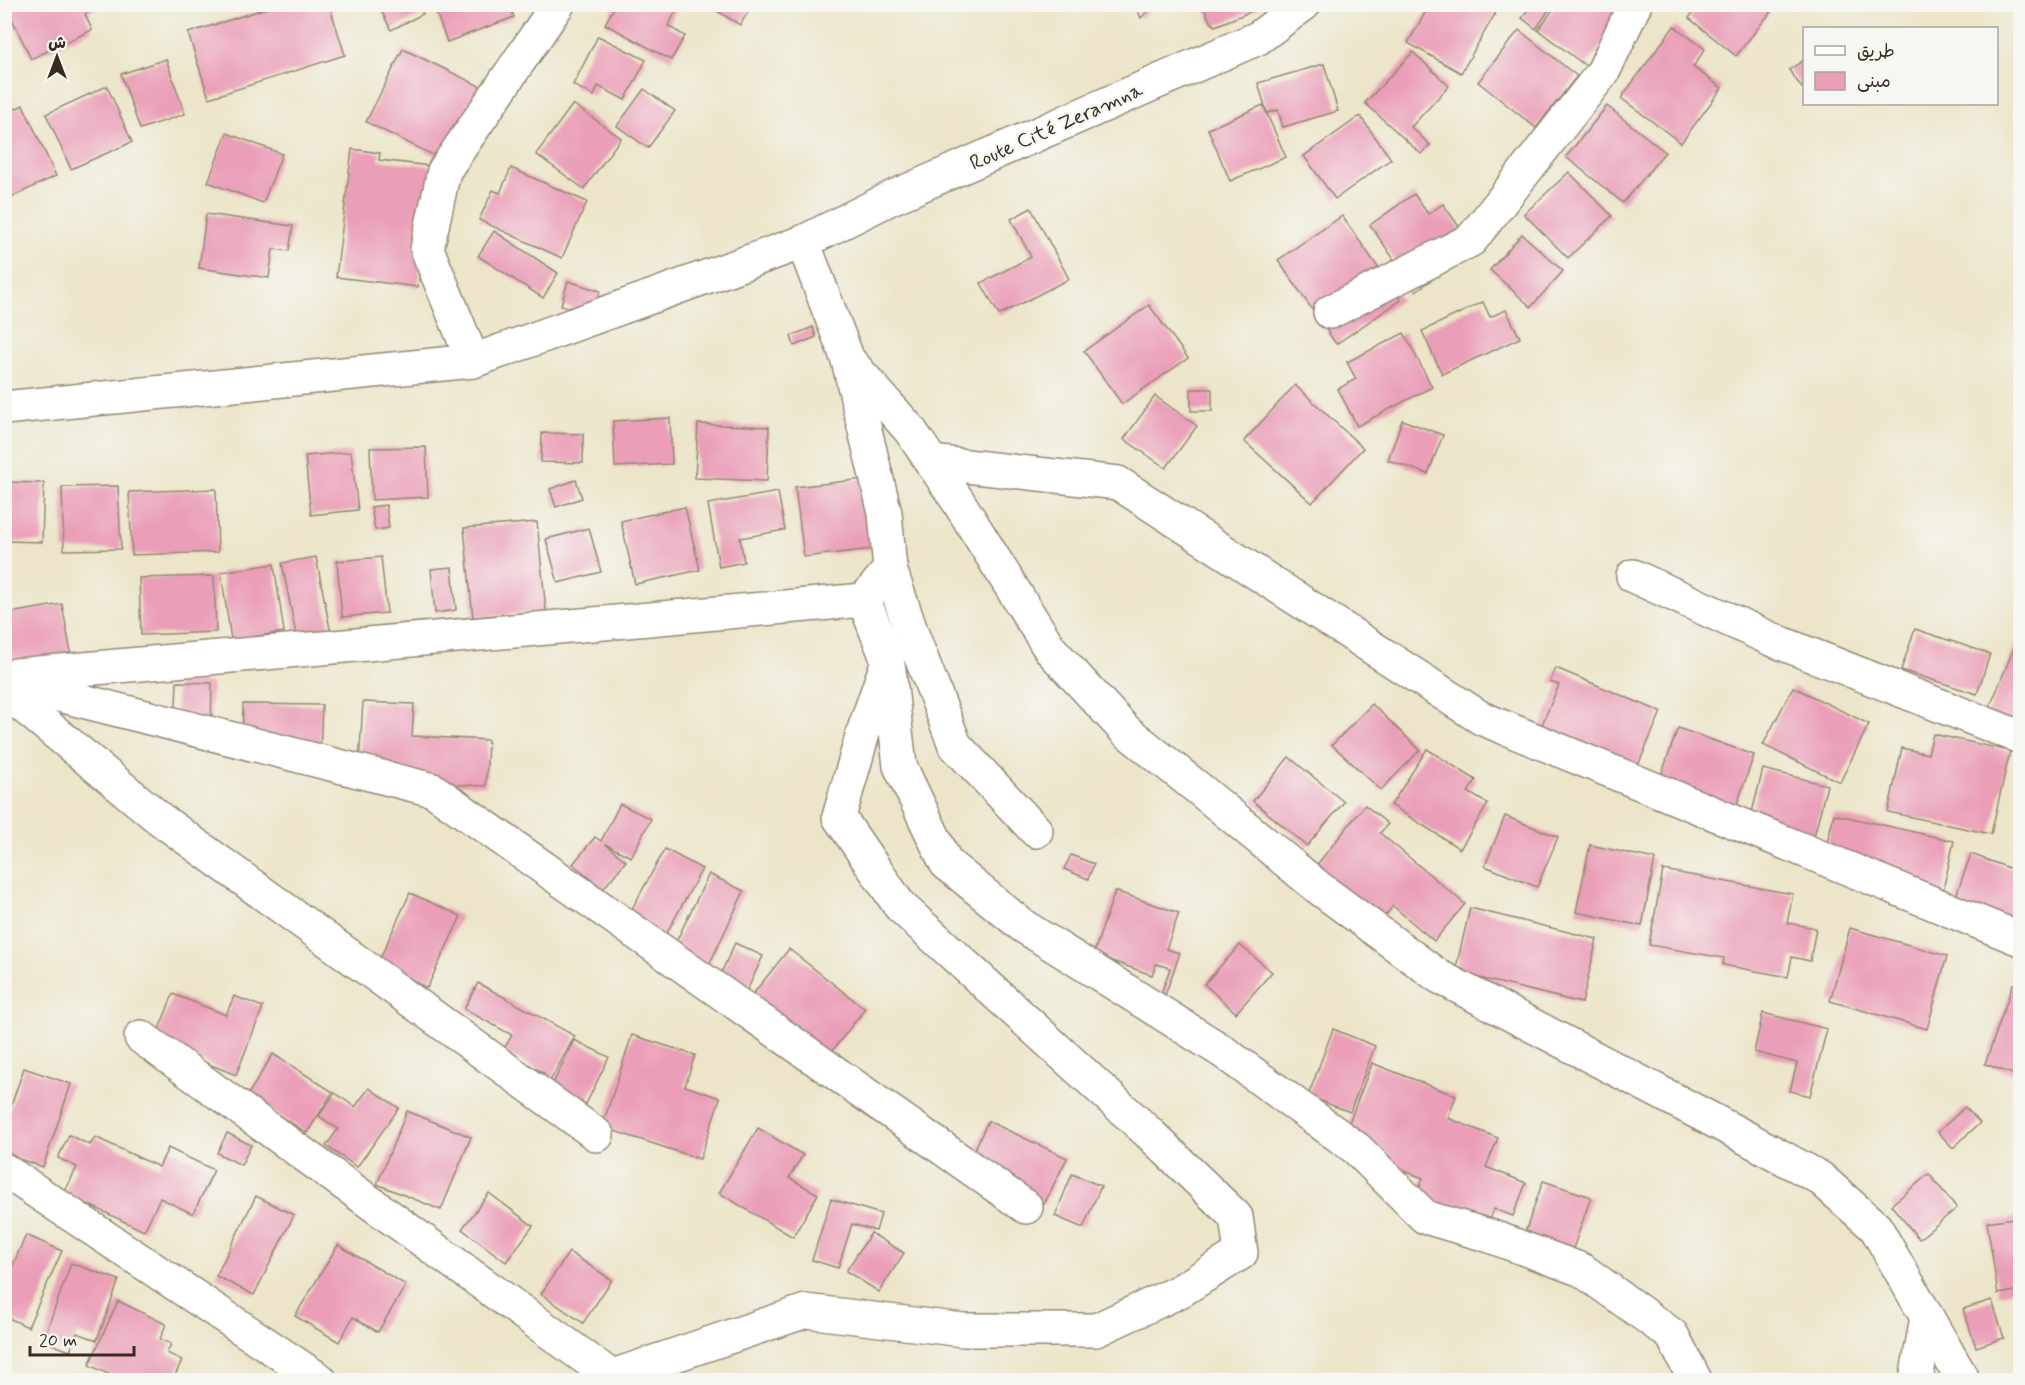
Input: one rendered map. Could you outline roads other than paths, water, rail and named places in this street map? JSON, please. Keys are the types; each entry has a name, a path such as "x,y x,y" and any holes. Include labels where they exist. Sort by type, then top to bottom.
{"street":[{"path":"473,361 427,249 444,171 558,4"},
{"name":"Route Cité Zeramna","path":"4,408 473,361 803,242 891,198 1258,38 1304,4"},
{"path":"1330,312 1471,240 1603,72 1635,4"},
{"path":"803,242 848,360 885,513 890,569 912,634 955,745 1036,831"},
{"path":"848,360 910,430 958,501 1050,649 1125,730 1319,888 1438,976 1820,1178 1876,1228 1962,1380"},
{"path":"931,462 1118,483 1481,718 2020,939"},
{"path":"4,676 864,600 890,569"},
{"path":"1632,576 1771,639 2020,737"},
{"path":"864,600 888,661 900,766 946,863 1023,926 1222,1051 1357,1149 1425,1217 1490,1236 1582,1270 1672,1335 1695,1380"},
{"path":"141,1037 607,1379 806,1311 963,1330 1096,1330 1180,1292 1241,1253 1236,1217 1149,1133 900,906 839,817 864,730 888,661"},
{"path":"4,681 433,790 1026,1207"},
{"path":"4,690 160,819 597,1135"},
{"path":"4,1170 320,1380"},
{"path":"1916,1380 1927,1317"}]}
